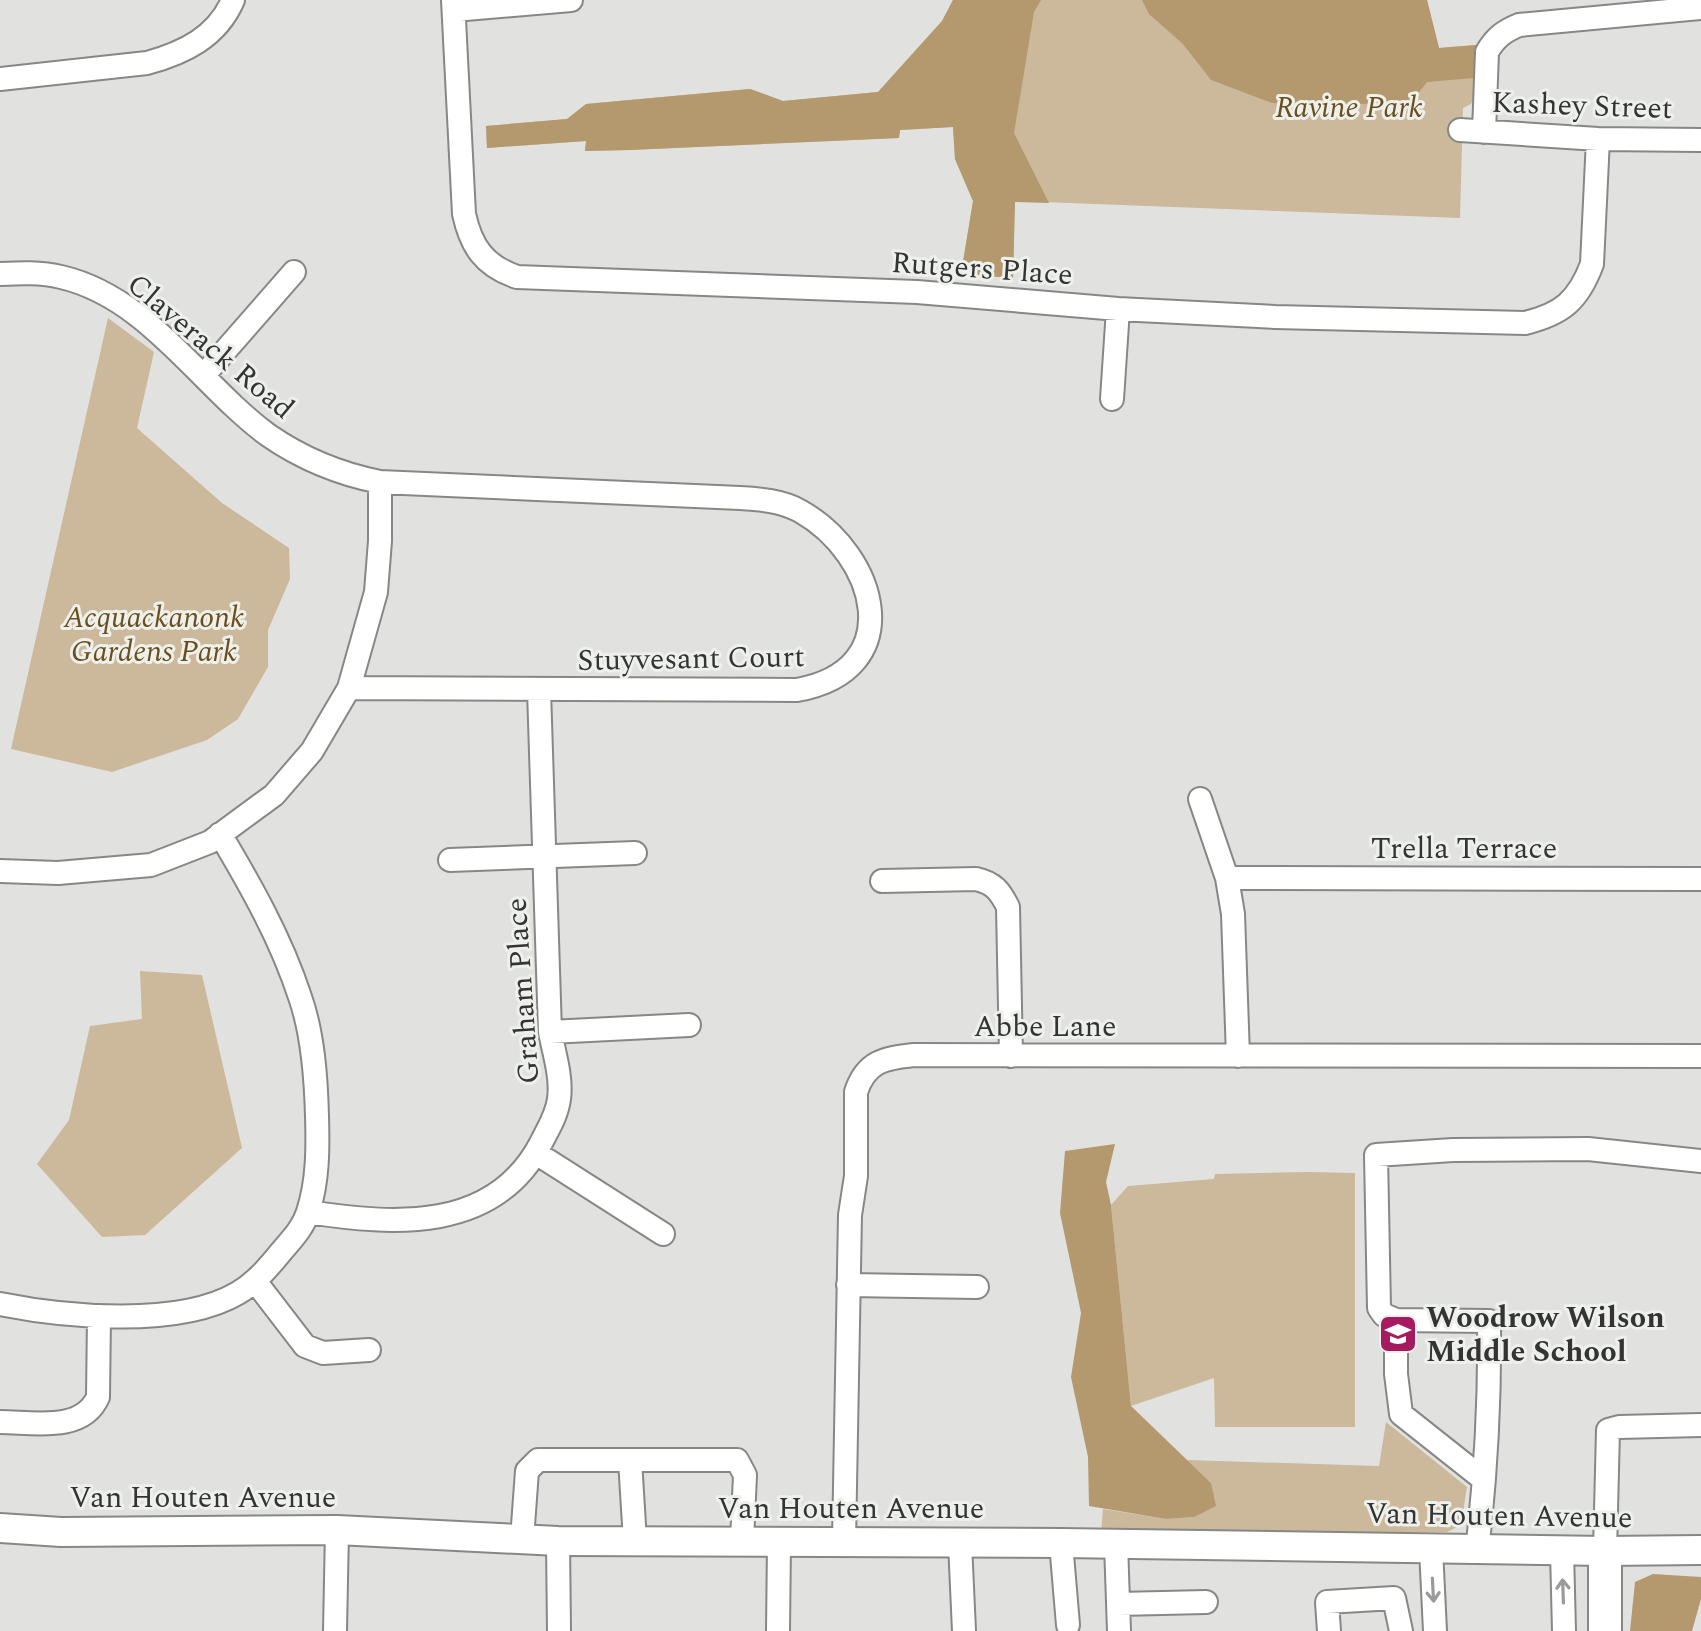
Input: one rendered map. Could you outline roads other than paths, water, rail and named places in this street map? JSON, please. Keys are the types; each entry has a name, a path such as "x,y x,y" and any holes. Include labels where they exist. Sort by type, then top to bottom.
{"highway":[{"path":"1605,1551 1607,1622"}],"main road":[{"name":"Van Houten Avenue","path":"0,1528 61,1532 337,1530 558,1541 1701,1550"}],"street":[{"path":"0,79 168,58 188,50 211,32 233,0"},
{"path":"454,5 571,0"},
{"name":"Rutgers Place","path":"454,5 464,214 468,235 476,250 499,271 535,279 917,292 1118,309 1275,317 1525,323 1545,318 1564,308 1585,283 1592,264 1598,139"},
{"path":"1484,132 1487,52 1493,41 1506,31 1519,25 1701,8"},
{"name":"Kashey Street","path":"1460,130 1598,139 1701,140"},
{"path":"203,376 294,272"},
{"name":"Claverack Road","path":"1,277 60,277 85,285 137,316 267,434 289,448 351,476 380,482"},
{"path":"1112,399 1118,309"},
{"path":"0,871 58,873 151,865 210,842 274,795 312,751 349,688 376,592 380,482"},
{"name":"Stuyvesant Court","path":"349,688 797,690 829,682 850,666 868,641 871,623 865,586 857,568 827,530 797,509 759,499 380,482"},
{"name":"Graham Place","path":"308,1212 367,1221 403,1222 436,1217 479,1204 518,1178 536,1153 556,1114 560,1097 550,1032 539,690"},
{"path":"1200,799 1227,878 1233,914 1238,1056"},
{"path":"0,1304 99,1316 173,1315 235,1295 255,1281 300,1230 315,1181 318,1147 316,1089 301,1000 259,901 220,834"},
{"name":"Graham Place","path":"450,860 635,853"},
{"name":"Trella Terrace","path":"1227,878 1701,879"},
{"path":"882,881 976,879 990,882 1001,892 1008,907 1011,1056"},
{"path":"550,1032 689,1025"},
{"name":"Abbe Lane","path":"844,1541 848,1285 850,1215 856,1176 856,1092 859,1081 870,1068 885,1058 914,1055 1701,1056"},
{"path":"1477,1550 1490,1383 1489,1321 1396,1320 1384,1315 1379,1308 1376,1155 1453,1150 1588,1149 1701,1161"},
{"path":"536,1153 663,1234"},
{"path":"255,1281 305,1346 323,1353 369,1350"},
{"path":"848,1285 977,1287"},
{"path":"0,1422 65,1422 85,1416 94,1407 98,1397 99,1316"},
{"path":"1396,1320 1396,1374 1401,1414 1483,1479"},
{"path":"1605,1551 1608,1430 1619,1427 1701,1425"},
{"path":"522,1539 527,1471 538,1460 737,1460 745,1475 742,1541"},
{"path":"630,1460 635,1541"},
{"path":"335,1631 337,1530"},
{"path":"558,1541 559,1631"},
{"path":"778,1631 779,1542"},
{"path":"960,1543 964,1631"},
{"path":"1061,1543 1068,1625"},
{"path":"1116,1544 1119,1631"},
{"path":"1431,1549 1435,1631"},
{"path":"1562,1551 1564,1631"},
{"path":"1329,1631 1327,1602 1394,1598 1401,1631"},
{"path":"1118,1604 1206,1602"},
{"path":"1391,1631 1394,1603"}],"place":[{"name":"Woodrow Wilson Middle School","path":"1398,1334"}],"park label":[{"name":"Ravine Park","path":"1349,107"},
{"name":"Acquackanonk Gardens Park","path":"154,634"}]}
